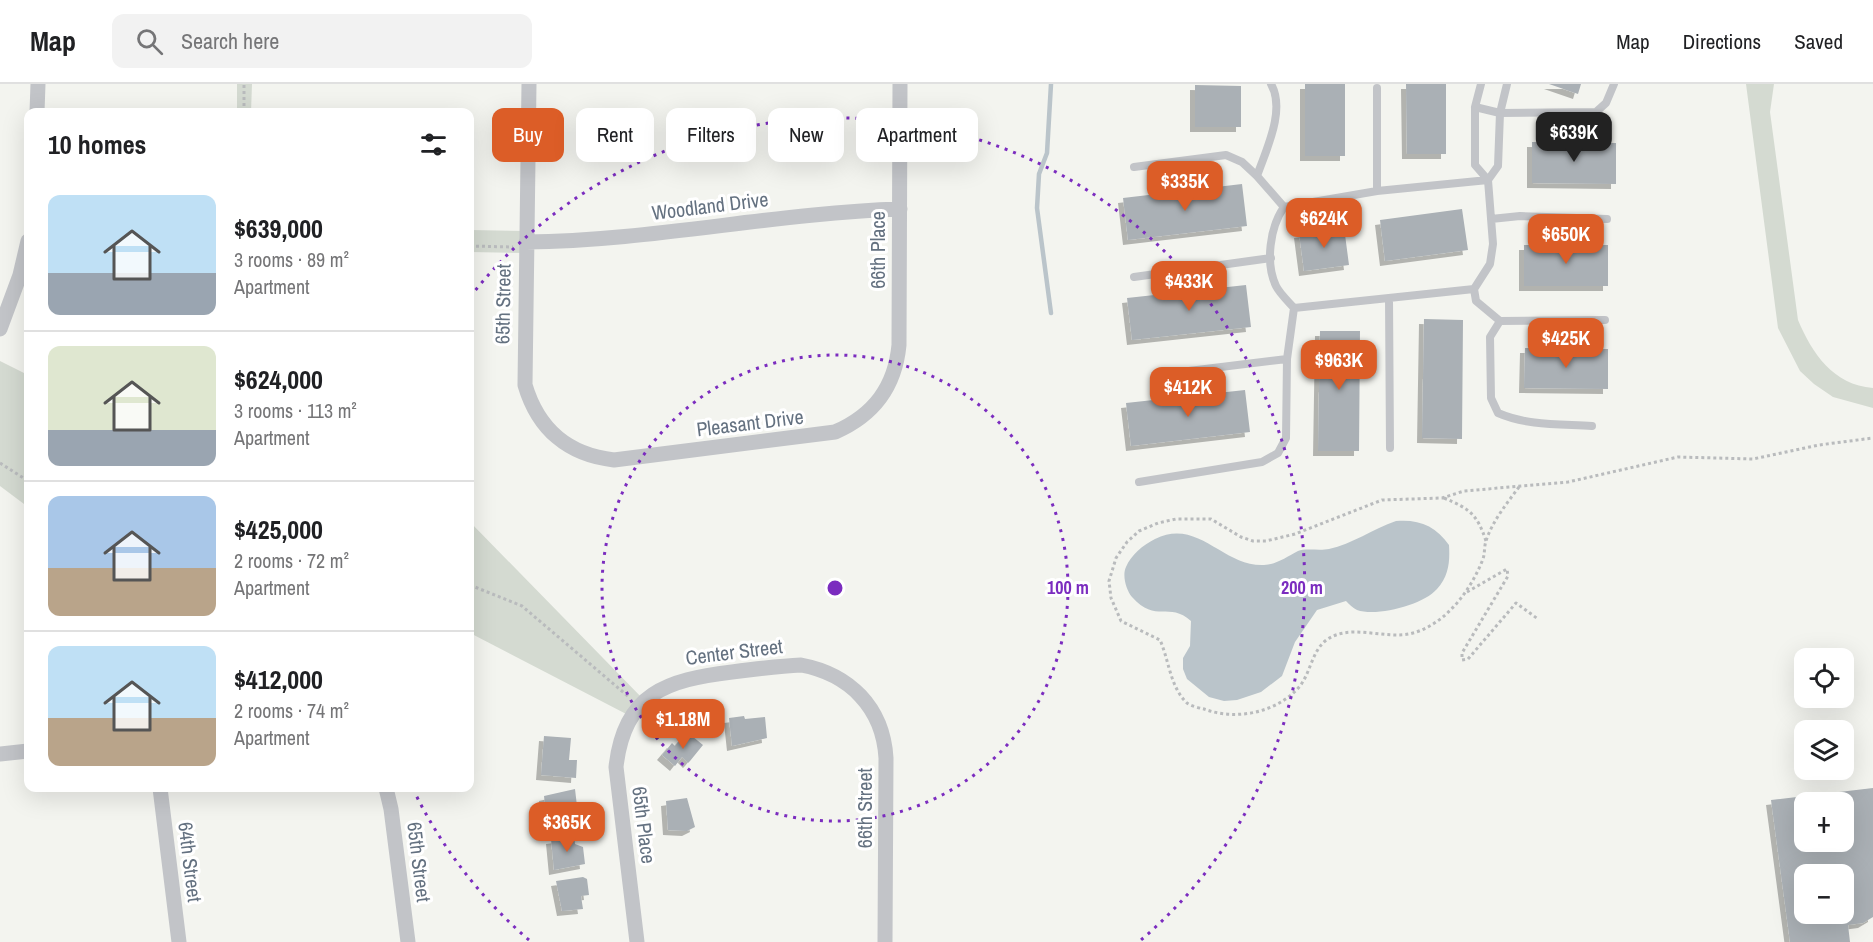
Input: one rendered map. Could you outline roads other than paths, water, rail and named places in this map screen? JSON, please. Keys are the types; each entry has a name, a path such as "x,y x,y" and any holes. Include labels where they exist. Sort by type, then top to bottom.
{"street":[{"path":"37,108 38,84"},
{"name":"65th Street","path":"529,84 523,366 530,402 538,419 564,445 598,458 627,459"},
{"name":"66th Place","path":"872,409 891,381 897,362 900,84"},
{"name":"Woodland Drive","path":"526,245 576,242 817,214 900,209"},
{"path":"0,329 24,256"},
{"name":"Pleasant Drive","path":"627,459 818,436 852,424 872,409"},
{"name":"Center Street","path":"636,712 661,689 678,681 782,666 801,665 820,669 851,685"},
{"name":"66th Street","path":"851,685 875,714 885,750 885,942"},
{"name":"65th Place","path":"636,712 618,748 616,767 637,942"},
{"path":"0,754 24,751"},
{"name":"64th Street","path":"160,792 179,942"},
{"name":"65th Street","path":"387,792 408,942"}],"lane":[{"path":"1257,176 1275,117 1275,90 1271,84"},
{"path":"1481,84 1474,107 1475,165 1488,180 1493,244 1490,264 1474,289 1476,302 1500,321 1605,320"},
{"path":"1139,482 1262,462 1278,453 1286,438 1287,359 1294,309 1276,286 1271,258 1272,232 1277,218 1284,207 1377,191 1488,180 1498,166 1500,113 1507,84"},
{"path":"1474,107 1500,113 1596,112 1606,103 1614,84"},
{"path":"1377,88 1377,191"},
{"path":"1134,167 1226,155 1242,162 1284,207"},
{"path":"1491,219 1520,216 1607,219"},
{"path":"1134,277 1271,258"},
{"path":"1294,309 1474,289"},
{"path":"1389,298 1390,448"},
{"path":"1500,321 1490,337 1491,398 1498,413 1516,420 1537,424 1592,426"},
{"path":"1156,375 1287,359"}],"waterway":[{"path":"1051,84 1047,153 1039,174 1037,208 1051,313"}]}
